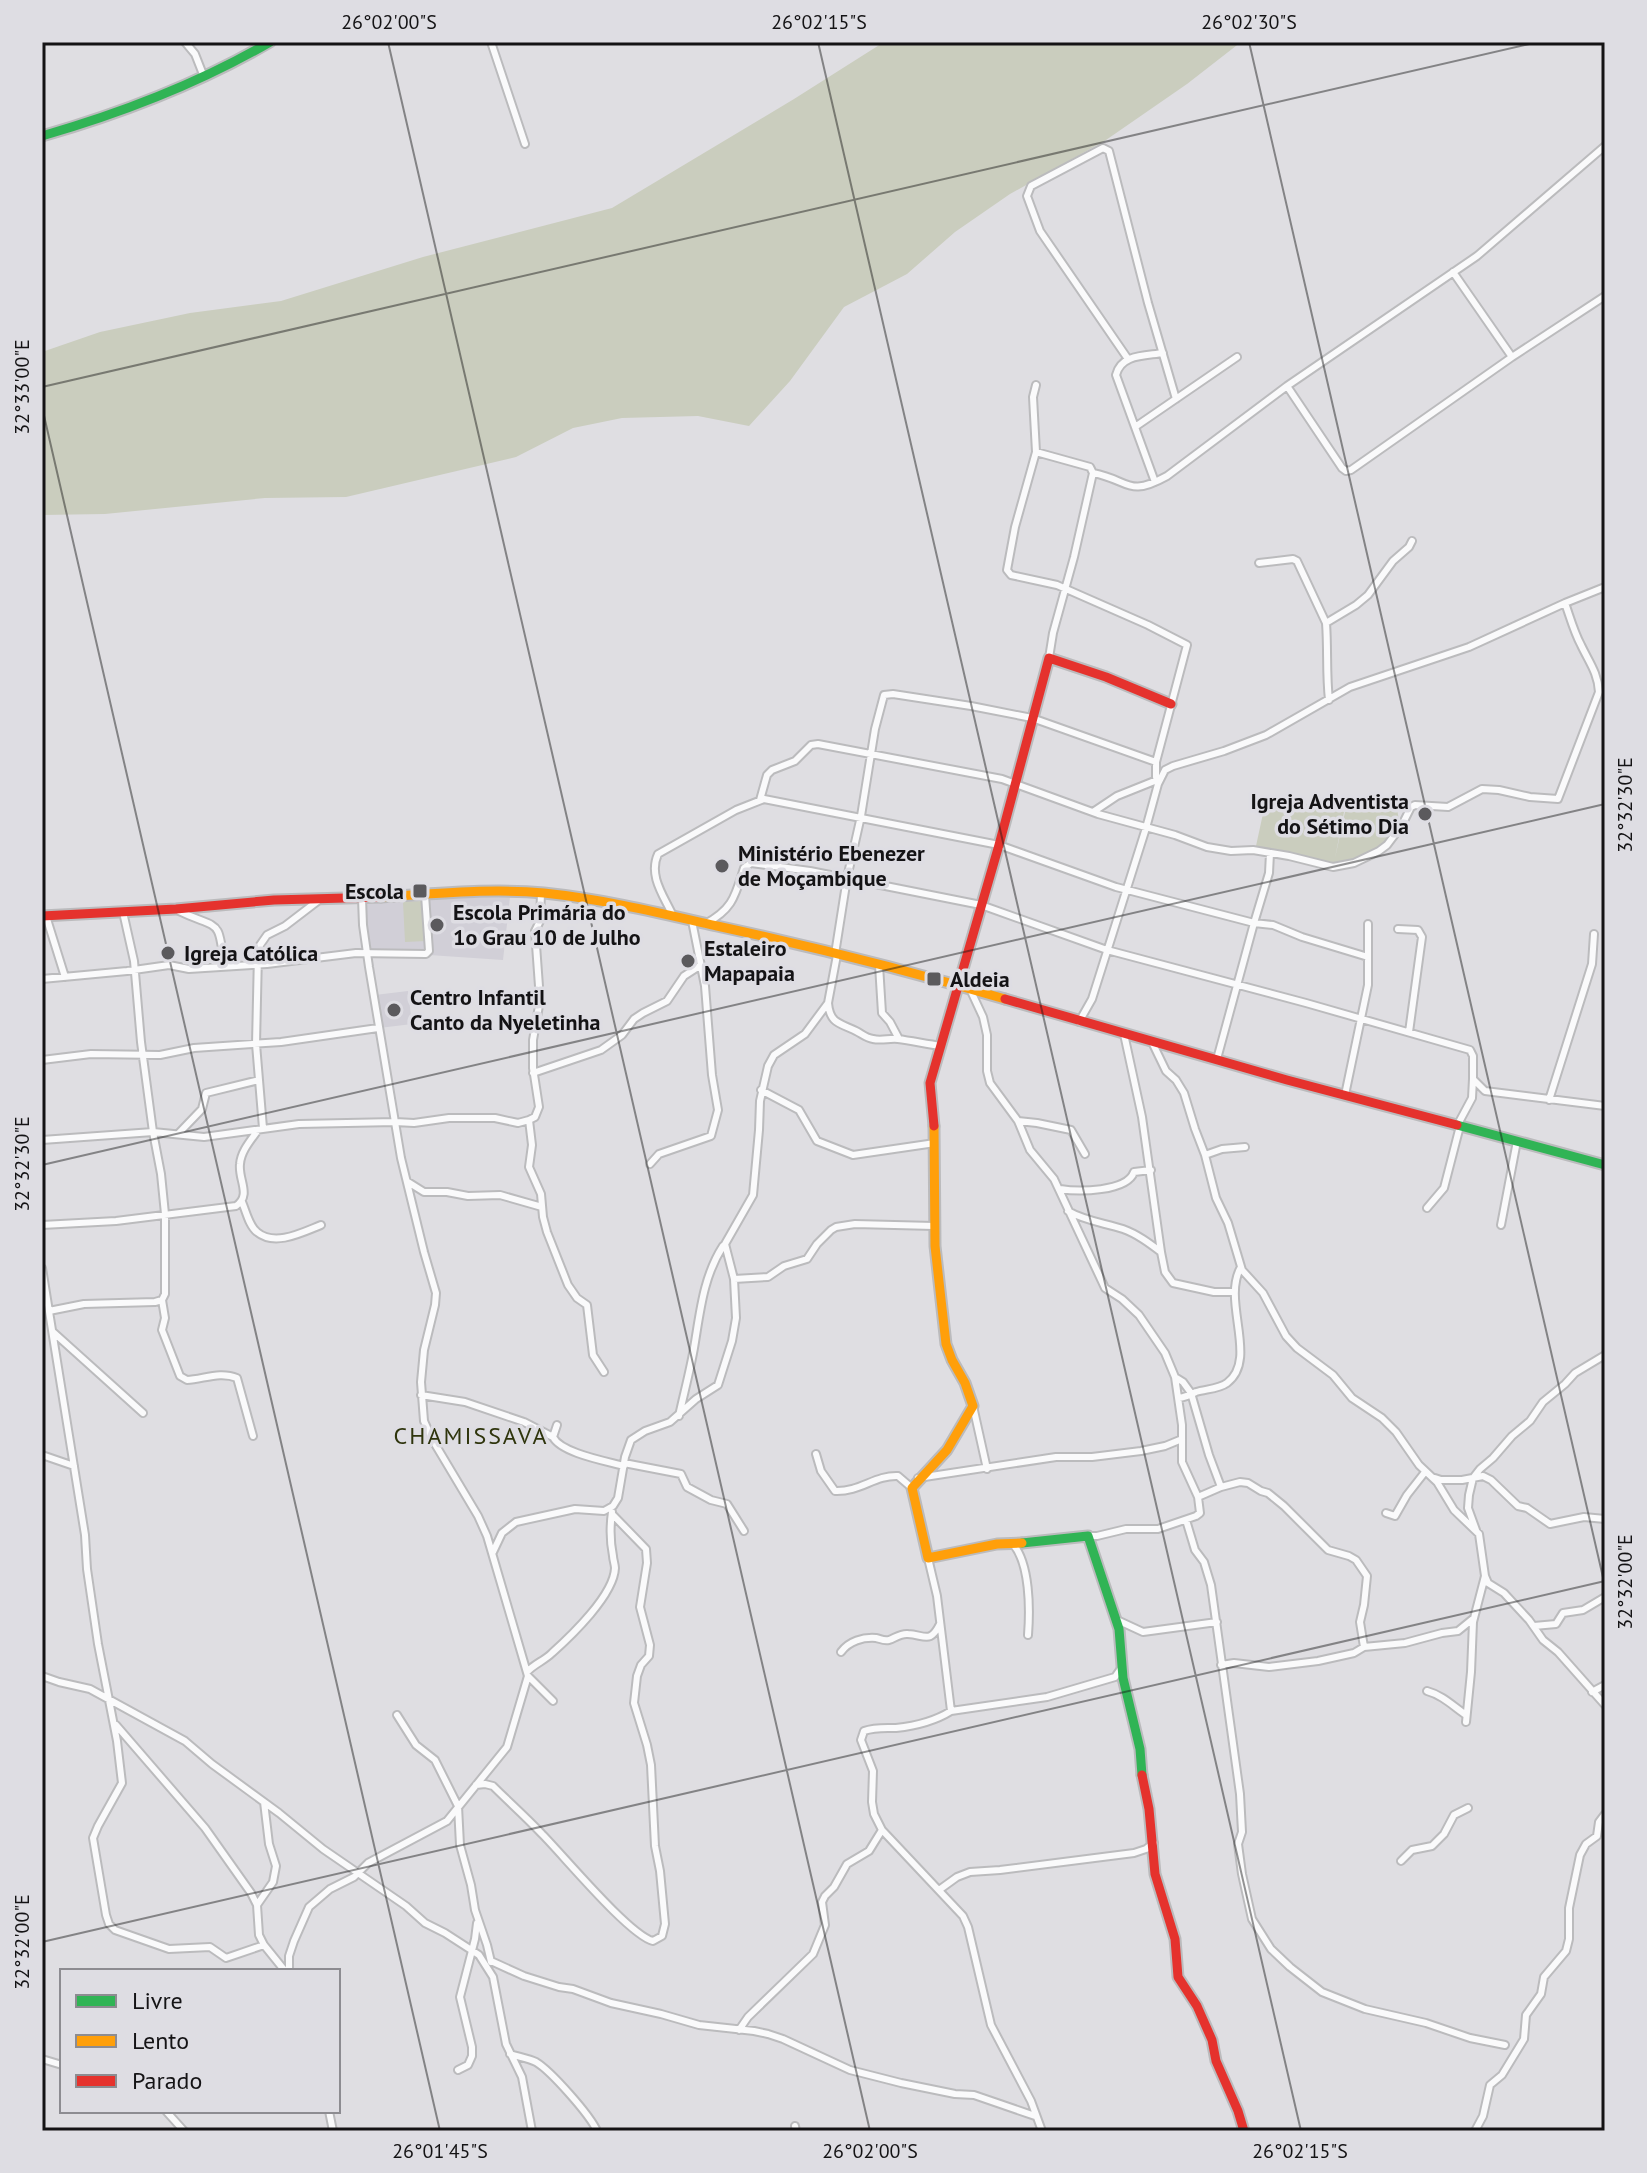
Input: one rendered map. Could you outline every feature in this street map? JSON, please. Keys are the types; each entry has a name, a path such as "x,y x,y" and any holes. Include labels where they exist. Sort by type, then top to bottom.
{"main road":[{"path":"42,136 103,120 205,78 270,42"},
{"path":"1171,704 1049,658 929,1088 935,1143 934,1226 946,1344 973,1406 942,1456 918,1478 912,1488 928,1558 997,1544 1088,1536 1117,1620 1121,1665 1140,1749 1156,1878 1175,1939 1178,1977 1197,2006 1212,2040 1216,2061 1244,2131"},
{"path":"44,916 274,900 479,892 541,893 598,901 836,954 958,985 1079,1022 1605,1165"}],"street":[{"path":"185,42 195,54 205,78"},
{"path":"491,42 525,144"},
{"path":"1093,473 1131,488 1167,476 1287,386 1477,256 1605,146"},
{"path":"1128,359 1040,231 1027,196 1031,186 1103,148 1109,151 1176,399"},
{"path":"1453,272 1512,357"},
{"path":"1287,386 1342,468 1351,470 1605,296"},
{"path":"1155,482 1116,375 1120,365 1128,359 1163,353"},
{"path":"1135,427 1237,357"},
{"path":"1036,385 1033,397 1036,452 1015,527 1007,570 1011,575 1040,580 1065,589 1187,645 1156,762 1157,782 1146,828 1092,999 1079,1022"},
{"path":"1036,452 1090,467 1093,473 1049,658"},
{"path":"1326,623 1368,595 1412,541"},
{"path":"1259,563 1297,561 1326,623 1329,700"},
{"path":"1093,812 1117,796 1157,782 1165,770 1173,766 1266,735 1365,681 1469,647 1605,587"},
{"path":"760,800 767,775 795,761 815,744 1016,782 1093,812 1220,850 1253,850 1337,867 1354,863 1379,851 1415,805 1448,807 1482,789 1558,799 1599,692 1598,678 1579,642 1565,603"},
{"path":"942,1046 899,1039 871,1039 841,1026 829,1011 847,878 884,695 971,706 1032,718 1156,762"},
{"path":"673,916 655,876 656,856 736,810 768,799 999,845 1125,889 1254,923 1273,925 1368,957"},
{"path":"1217,1059 1269,873 1270,853"},
{"path":"705,924 723,914 732,904 744,868 749,864 810,871 981,905 1107,950 1470,1050 1473,1056 1472,1098 1458,1126 1444,1188 1427,1208"},
{"path":"42,1140 153,1132 204,1137 299,1124 414,1123 481,1117 518,1123 529,1120 535,1117 539,1107 533,1073 533,1040 540,1000 535,931 540,921 541,893"},
{"path":"42,979 169,965 189,969 367,953 428,953 425,895"},
{"path":"362,898 378,1028 401,1158 436,1293 424,1350 421,1395 426,1429 478,1516 528,1674 553,1701"},
{"path":"42,1225 116,1221 236,1206 242,1202 245,1197 240,1161 249,1142 261,1129 256,1044 256,965 260,945 267,935 285,926 319,900"},
{"path":"176,909 210,922 216,928 220,934 224,965"},
{"path":"123,912 135,970 165,1214 166,1285 162,1300 165,1318 162,1330 180,1376 187,1380 211,1375 237,1378 253,1436"},
{"path":"44,916 65,977"},
{"path":"650,1164 659,1154 711,1136 718,1110 701,965 692,921"},
{"path":"1345,1095 1368,985 1368,924"},
{"path":"1398,929 1418,930 1422,937 1409,1032"},
{"path":"1549,1100 1592,964 1594,934"},
{"path":"533,1073 601,1050 622,1035 634,1019 667,1001 684,976 701,965"},
{"path":"879,965 882,1013 899,1039"},
{"path":"970,989 985,1026 990,1083 1018,1121 1030,1150 1060,1189 1105,1288 1139,1315 1165,1353 1175,1377 1182,1462 1198,1497 1200,1513 1158,1529 1126,1529 1088,1536"},
{"path":"679,1416 698,1312 712,1268 753,1195 761,1090 770,1060 805,1034 828,1003"},
{"path":"42,1060 91,1054 160,1055 194,1048 281,1042 378,1028"},
{"path":"1124,1034 1142,1117 1165,1272 1173,1283 1214,1292 1234,1292"},
{"path":"1152,1042 1166,1071 1184,1093 1241,1267 1263,1293 1281,1329 1292,1343 1333,1375 1352,1398 1387,1423 1432,1477 1441,1480 1483,1476 1509,1495 1513,1502 1550,1524 1584,1517 1605,1519"},
{"path":"1473,1079 1485,1091"},
{"path":"179,1133 202,1109 206,1093 259,1080"},
{"path":"761,1090 799,1110 817,1141 853,1155 935,1143"},
{"path":"1472,1098 1485,1091 1605,1106"},
{"path":"529,1120 532,1145 529,1167 541,1194 547,1232 564,1277 577,1298 587,1305 593,1355 604,1372"},
{"path":"1018,1121 1071,1130 1085,1154"},
{"path":"1501,1225 1517,1141"},
{"path":"1205,1155 1222,1149 1245,1147"},
{"path":"1060,1189 1087,1191 1122,1184 1130,1181 1134,1172 1151,1170"},
{"path":"408,1182 424,1192 500,1195 542,1207"},
{"path":"242,1202 251,1225 258,1233 268,1237 285,1238 321,1225"},
{"path":"1068,1211 1132,1233 1161,1252"},
{"path":"734,1279 768,1277 784,1266 807,1259 817,1244 836,1227 855,1224 934,1226"},
{"path":"287,1969 294,1941 309,1907 368,1863 447,1821 507,1747 533,1666 551,1655 576,1631 604,1596 615,1566 612,1510 618,1498 628,1446 633,1438 679,1416 720,1381 734,1329 736,1302 725,1244"},
{"path":"1179,1398 1224,1385 1240,1365 1240,1333 1234,1292 1236,1275 1241,1267"},
{"path":"42,1268 122,1783 93,1838 109,1924 115,1930 158,1946 182,1949 204,1945 226,1958 264,1945"},
{"path":"49,1311 84,1304 162,1300"},
{"path":"53,1332 143,1413"},
{"path":"1605,1355 1575,1373 1543,1402 1530,1421 1473,1478 1468,1508 1481,1541 1488,1583 1504,1593 1543,1640 1558,1652 1605,1705"},
{"path":"1175,1377 1188,1387 1221,1487"},
{"path":"421,1395 465,1402 524,1422 575,1451 681,1474 687,1487 711,1500 727,1504 744,1531"},
{"path":"973,1406 987,1469"},
{"path":"553,1437 557,1425"},
{"path":"918,1478 1056,1457 1092,1457 1141,1451 1182,1439"},
{"path":"816,1454 821,1471 835,1491 856,1489 888,1475 898,1476 912,1488"},
{"path":"42,1455 74,1466"},
{"path":"1386,1513 1395,1516 1398,1513 1425,1472"},
{"path":"1432,1477 1454,1510 1476,1530"},
{"path":"1198,1497 1221,1487 1248,1483 1268,1493 1291,1512 1328,1550 1356,1560 1367,1576 1360,1622 1364,1647"},
{"path":"492,1555 502,1533 516,1522 575,1509 612,1510"},
{"path":"476,1785 493,1786 596,1894 641,1936 653,1941 662,1936 665,1924 655,1846 651,1765 634,1703 637,1676 649,1656 650,1645 640,1607 647,1551 612,1510"},
{"path":"1186,1520 1195,1550 1209,1573 1240,1794 1242,1832 1238,1844 1252,1919 1271,1949 1322,1992 1365,2009 1505,2045"},
{"path":"1013,1544 1021,1556 1024,1569 1030,1611 1028,1635"},
{"path":"928,1558 937,1596 951,1711"},
{"path":"1427,1691 1440,1696 1466,1719 1471,1640 1485,1576"},
{"path":"1534,1626 1556,1624 1563,1613 1583,1610 1605,1597"},
{"path":"1221,1665 1287,1666 1354,1653 1364,1647 1405,1643 1458,1631 1474,1618"},
{"path":"1117,1620 1143,1632 1217,1622"},
{"path":"841,1652 860,1639 888,1640 904,1634 930,1637 940,1624"},
{"path":"1042,2131 1024,2087 991,2025 963,1916 882,1830 874,1814 873,1771 861,1740 864,1731 874,1727 897,1728 925,1723 951,1711 1047,1697 1115,1677 1121,1665"},
{"path":"42,1676 90,1689 185,1741 425,1923 473,1950 486,1963 493,1977"},
{"path":"1592,1692 1605,1685"},
{"path":"397,1715 416,1745 435,1760 458,1806 460,1845 491,1961 506,2044 522,2077 532,2131"},
{"path":"112,1719 205,1828 251,1893 257,1905 259,1935 285,1969"},
{"path":"257,1905 273,1882 276,1866 269,1844 264,1802"},
{"path":"1401,1861 1412,1850 1432,1846 1444,1834 1454,1815 1468,1808"},
{"path":"1475,2131 1483,2116 1490,2085 1502,2075 1524,2039 1526,2015 1541,1994 1544,1977 1566,1951 1569,1908 1580,1855 1586,1844 1597,1836 1599,1822 1605,1814"},
{"path":"739,2030 748,2017 813,1954 825,1925 822,1902 825,1896 847,1864 869,1851 882,1830"},
{"path":"939,1890 970,1872 1134,1853 1154,1843"},
{"path":"458,2070 468,2065 472,2056 460,1997 478,1920"},
{"path":"491,1961 529,1977 611,2003 699,2025 754,2031 783,2039 850,2070 955,2094 974,2095 1035,2116"},
{"path":"510,2054 533,2061 543,2068 587,2115 597,2131"},
{"path":"168,2113 184,2131"}],"shaded area":[{"name":"Escola Primária do 1o Grau 10 de Julho","path":"510,897 503,960 370,951 364,900"},
{"name":"Centro Infantil Canto da Nyeletinha","path":"408,991 412,1024 379,1028 375,995"}],"green space":[{"path":"884,42 1241,42 1106,140 1010,194 955,232 907,274 844,307 790,381 749,426 698,416 622,418 573,428 516,457 346,497 265,498 105,514 42,515 42,352 100,332 190,313 281,301 423,257 612,208"},
{"path":"1267,795 1344,812 1335,858 1345,812 1396,803 1400,826 1380,848 1353,860 1333,864 1256,846"},
{"path":"423,901 426,941 405,942 403,902"}],"traffic: fast":[{"path":"42,136 159,96 270,42"},
{"path":"1457,1125 1605,1165"},
{"path":"1022,1543 1088,1536 1119,1629 1123,1678 1140,1749 1142,1775"}],"traffic: slow":[{"path":"381,897 503,891 587,899 826,951 1005,999"},
{"path":"934,1126 935,1246 946,1344 973,1406 947,1450 912,1488 928,1558 997,1544 1022,1543"}],"traffic: jam":[{"path":"934,1126 930,1083 1049,658 1171,704"},
{"path":"42,916 274,900 381,897"},
{"path":"1005,999 1457,1125"},
{"path":"1142,1775 1149,1809 1155,1874 1175,1939 1178,1977 1197,2006 1212,2040 1216,2061 1244,2131"}],"place":[{"name":"Igreja Adventista do Sétimo Dia","path":"1425,814"},
{"name":"Ministério Ebenezer de Moçambique","path":"722,866"},
{"name":"Escola","path":"420,891"},
{"name":"Escola Primária do 1o Grau 10 de Julho","path":"437,925"},
{"name":"Igreja Católica","path":"168,953"},
{"name":"Estaleiro Mapapaia","path":"688,961"},
{"name":"Aldeia","path":"934,979"},
{"name":"Centro Infantil Canto da Nyeletinha","path":"394,1010"}],"district":[{"name":"CHAMISSAVA","path":"471,1435"}]}
